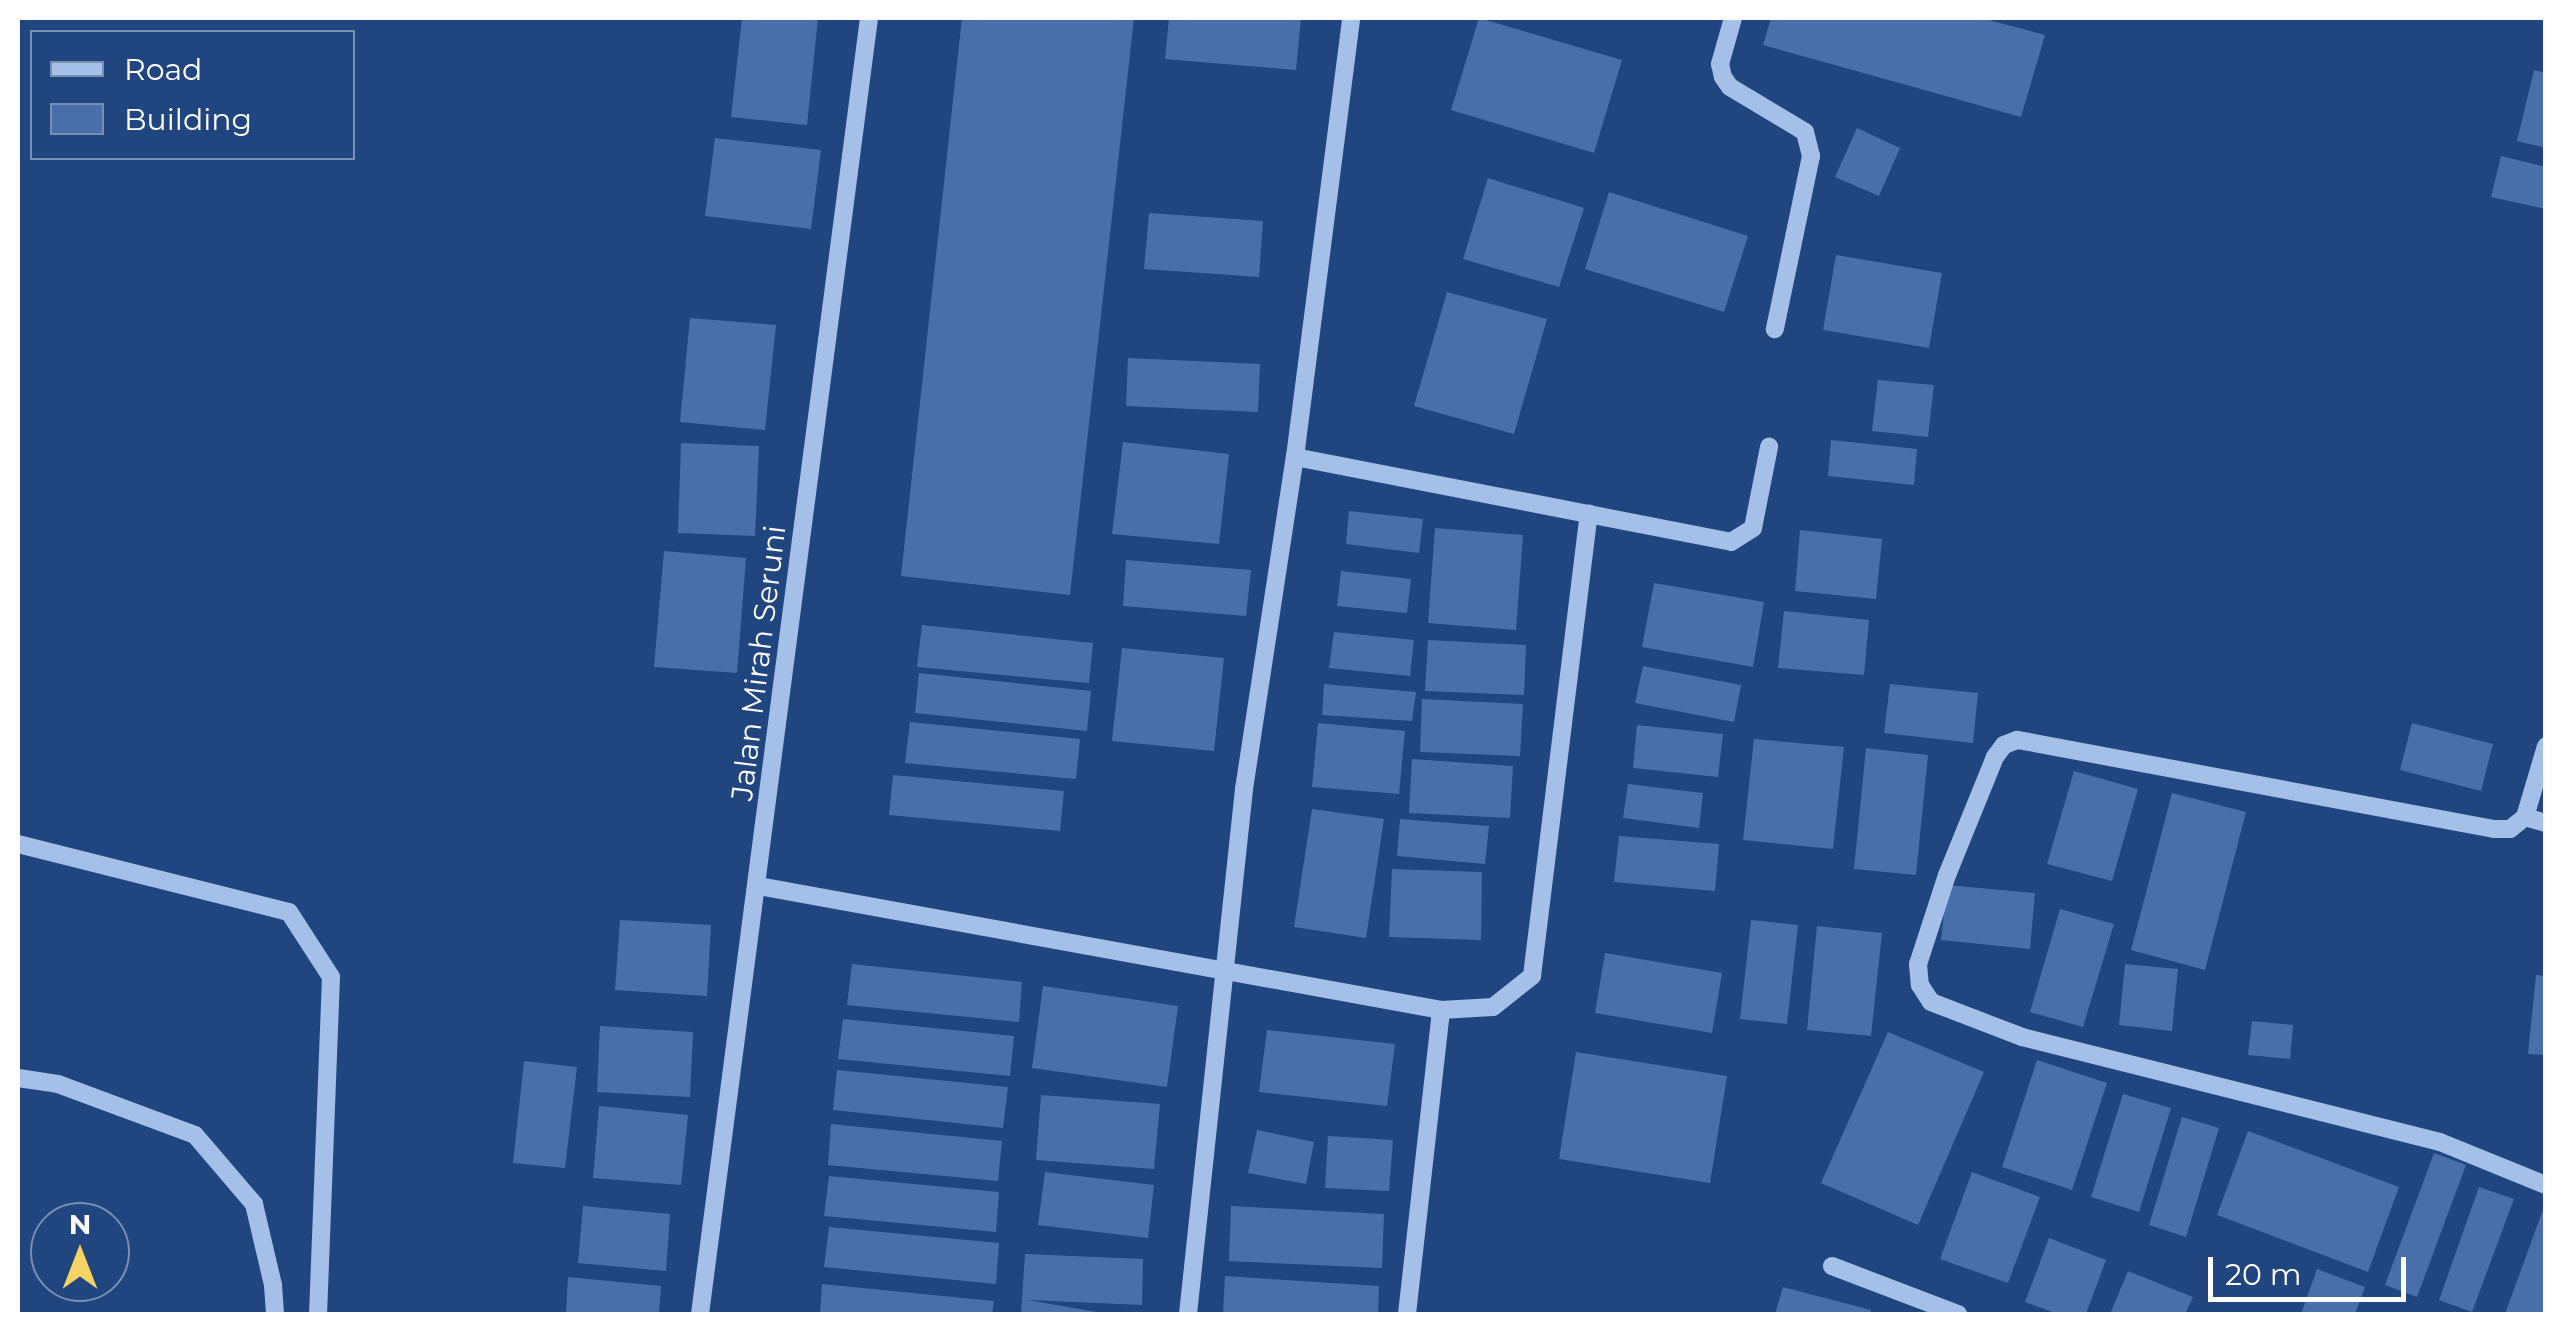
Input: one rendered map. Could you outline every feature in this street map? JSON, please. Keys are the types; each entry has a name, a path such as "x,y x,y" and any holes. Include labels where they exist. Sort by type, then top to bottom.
{"street":[{"name":"Jalan Mirah Seruni","path":"700,1314 869,18"},
{"path":"1188,1314 1244,789 1295,457 1351,18"},
{"path":"1733,18 1720,64 1723,77 1730,87 1805,132 1811,156 1775,329"},
{"path":"1295,457 1732,542 1753,528 1768,448"},
{"path":"758,886 1441,1010 1493,1007 1532,976 1589,513"},
{"path":"2546,746 2525,817 2510,829 2494,829 2017,740 2004,745 1995,757 1947,875 1918,964 1920,985 1932,1002 2022,1037 2440,1142 2546,1185"},
{"path":"2525,817 2546,823"},
{"path":"18,844 289,912 331,977 318,1314"},
{"path":"1407,1314 1441,1010"},
{"path":"18,1078 58,1084 195,1135 254,1204 274,1285 275,1314"},
{"path":"1832,1266 1958,1314"}],"building":[{"path":"742,18 818,18 807,125 731,117"},
{"path":"962,18 1134,18 1070,595 901,576"},
{"path":"1169,18 1301,18 1296,70 1165,59"},
{"path":"1479,18 1622,60 1594,153 1451,110"},
{"path":"1771,18 1981,18 2045,35 2021,117 1763,45"},
{"path":"2534,70 2546,73 2546,148 2517,141"},
{"path":"1857,128 1900,148 1879,196 1835,177"},
{"path":"715,138 821,150 811,229 705,216"},
{"path":"2501,156 2546,167 2546,209 2491,197"},
{"path":"1488,178 1584,208 1559,287 1463,259"},
{"path":"1609,192 1748,236 1724,312 1585,269"},
{"path":"1149,213 1263,221 1259,277 1144,269"},
{"path":"1836,255 1942,273 1929,348 1823,330"},
{"path":"1447,292 1547,319 1514,434 1414,406"},
{"path":"690,318 776,325 765,430 680,422"},
{"path":"1128,358 1260,364 1258,412 1126,406"},
{"path":"1878,380 1934,385 1928,437 1872,431"},
{"path":"1831,440 1917,449 1914,485 1828,476"},
{"path":"1123,442 1229,454 1219,544 1112,534"},
{"path":"681,443 759,446 755,536 678,533"},
{"path":"1349,511 1423,519 1419,553 1346,544"},
{"path":"1435,528 1523,535 1516,630 1428,623"},
{"path":"1800,530 1882,539 1876,599 1795,591"},
{"path":"664,551 746,558 737,673 654,667"},
{"path":"1126,560 1251,570 1246,616 1123,606"},
{"path":"1341,571 1411,579 1407,613 1337,606"},
{"path":"1654,583 1764,602 1753,667 1642,647"},
{"path":"1784,611 1869,620 1864,675 1778,668"},
{"path":"922,625 1093,643 1089,683 917,667"},
{"path":"1334,632 1414,640 1410,676 1329,668"},
{"path":"1428,640 1526,645 1524,695 1425,691"},
{"path":"1122,648 1224,658 1214,751 1112,741"},
{"path":"1643,666 1741,685 1734,722 1635,703"},
{"path":"919,673 1091,691 1087,731 915,713"},
{"path":"1324,684 1416,692 1412,721 1322,715"},
{"path":"1890,684 1978,693 1973,743 1884,733"},
{"path":"1422,699 1523,704 1520,756 1420,752"},
{"path":"910,722 1080,739 1076,779 905,763"},
{"path":"1318,723 1405,731 1399,794 1312,787"},
{"path":"2412,723 2493,744 2481,791 2400,770"},
{"path":"1637,725 1723,734 1718,777 1633,768"},
{"path":"1754,739 1844,747 1833,849 1743,840"},
{"path":"1866,748 1928,755 1916,875 1854,869"},
{"path":"1412,759 1513,766 1510,818 1409,813"},
{"path":"2074,771 2138,789 2112,881 2047,864"},
{"path":"893,775 1064,791 1060,831 889,815"},
{"path":"1628,784 1703,793 1699,828 1623,818"},
{"path":"2172,793 2246,812 2205,970 2131,950"},
{"path":"1312,809 1384,819 1366,938 1294,927"},
{"path":"1400,819 1489,826 1485,864 1397,856"},
{"path":"1619,836 1719,844 1715,891 1614,882"},
{"path":"1392,869 1482,872 1481,940 1389,937"},
{"path":"1947,885 2035,893 2030,949 1941,940"},
{"path":"2060,909 2114,924 2083,1027 2030,1012"},
{"path":"620,920 711,925 707,996 615,990"},
{"path":"1751,920 1798,925 1787,1024 1740,1019"},
{"path":"1817,926 1882,933 1871,1036 1807,1030"},
{"path":"1605,953 1722,973 1712,1033 1595,1013"},
{"path":"852,964 1022,982 1019,1022 847,1005"},
{"path":"2125,964 2178,969 2172,1031 2119,1025"},
{"path":"2536,975 2546,976 2546,1055 2528,1054"},
{"path":"1043,986 1178,1006 1167,1087 1032,1068"},
{"path":"843,1019 1014,1036 1010,1076 838,1059"},
{"path":"2252,1021 2293,1025 2290,1059 2248,1055"},
{"path":"600,1026 693,1032 690,1097 597,1092"},
{"path":"1267,1030 1395,1044 1387,1106 1259,1092"},
{"path":"1888,1032 1984,1072 1918,1225 1821,1183"},
{"path":"1576,1052 1727,1076 1710,1183 1559,1159"},
{"path":"2037,1060 2107,1083 2072,1190 2002,1167"},
{"path":"524,1061 577,1067 565,1168 513,1163"},
{"path":"837,1070 1008,1087 1003,1128 833,1110"},
{"path":"2123,1094 2171,1108 2139,1212 2091,1197"},
{"path":"1041,1095 1160,1104 1154,1169 1036,1160"},
{"path":"599,1106 688,1115 681,1185 593,1178"},
{"path":"2182,1117 2219,1128 2186,1237 2149,1225"},
{"path":"831,1124 1002,1141 998,1181 828,1165"},
{"path":"1257,1130 1314,1142 1306,1184 1248,1173"},
{"path":"2248,1131 2399,1187 2368,1272 2217,1215"},
{"path":"1328,1136 1393,1140 1389,1191 1325,1188"},
{"path":"2434,1153 2466,1165 2417,1297 2385,1285"},
{"path":"1045,1172 1154,1185 1148,1238 1038,1225"},
{"path":"1972,1172 2040,1197 2008,1283 1940,1259"},
{"path":"829,1176 999,1192 996,1232 824,1216"},
{"path":"2479,1187 2514,1199 2472,1312 2439,1300"},
{"path":"2545,1204 2546,1314 2505,1314"},
{"path":"583,1206 670,1214 666,1271 578,1263"},
{"path":"1231,1206 1384,1214 1382,1268 1229,1261"},
{"path":"829,1227 999,1243 996,1284 824,1267"},
{"path":"2049,1238 2106,1260 2086,1314 2058,1314 2025,1302"},
{"path":"1025,1254 1143,1259 1142,1305 1028,1300 1108,1314 1021,1314"},
{"path":"2317,1269 2365,1287 2355,1314 2301,1314"},
{"path":"2128,1271 2193,1297 2185,1314 2110,1314"},
{"path":"1225,1276 1379,1286 1378,1314 1223,1314"},
{"path":"568,1277 661,1286 659,1314 566,1314"},
{"path":"822,1284 994,1301 992,1314 820,1314"},
{"path":"1783,1287 1871,1310 1870,1314 1775,1314"}]}
